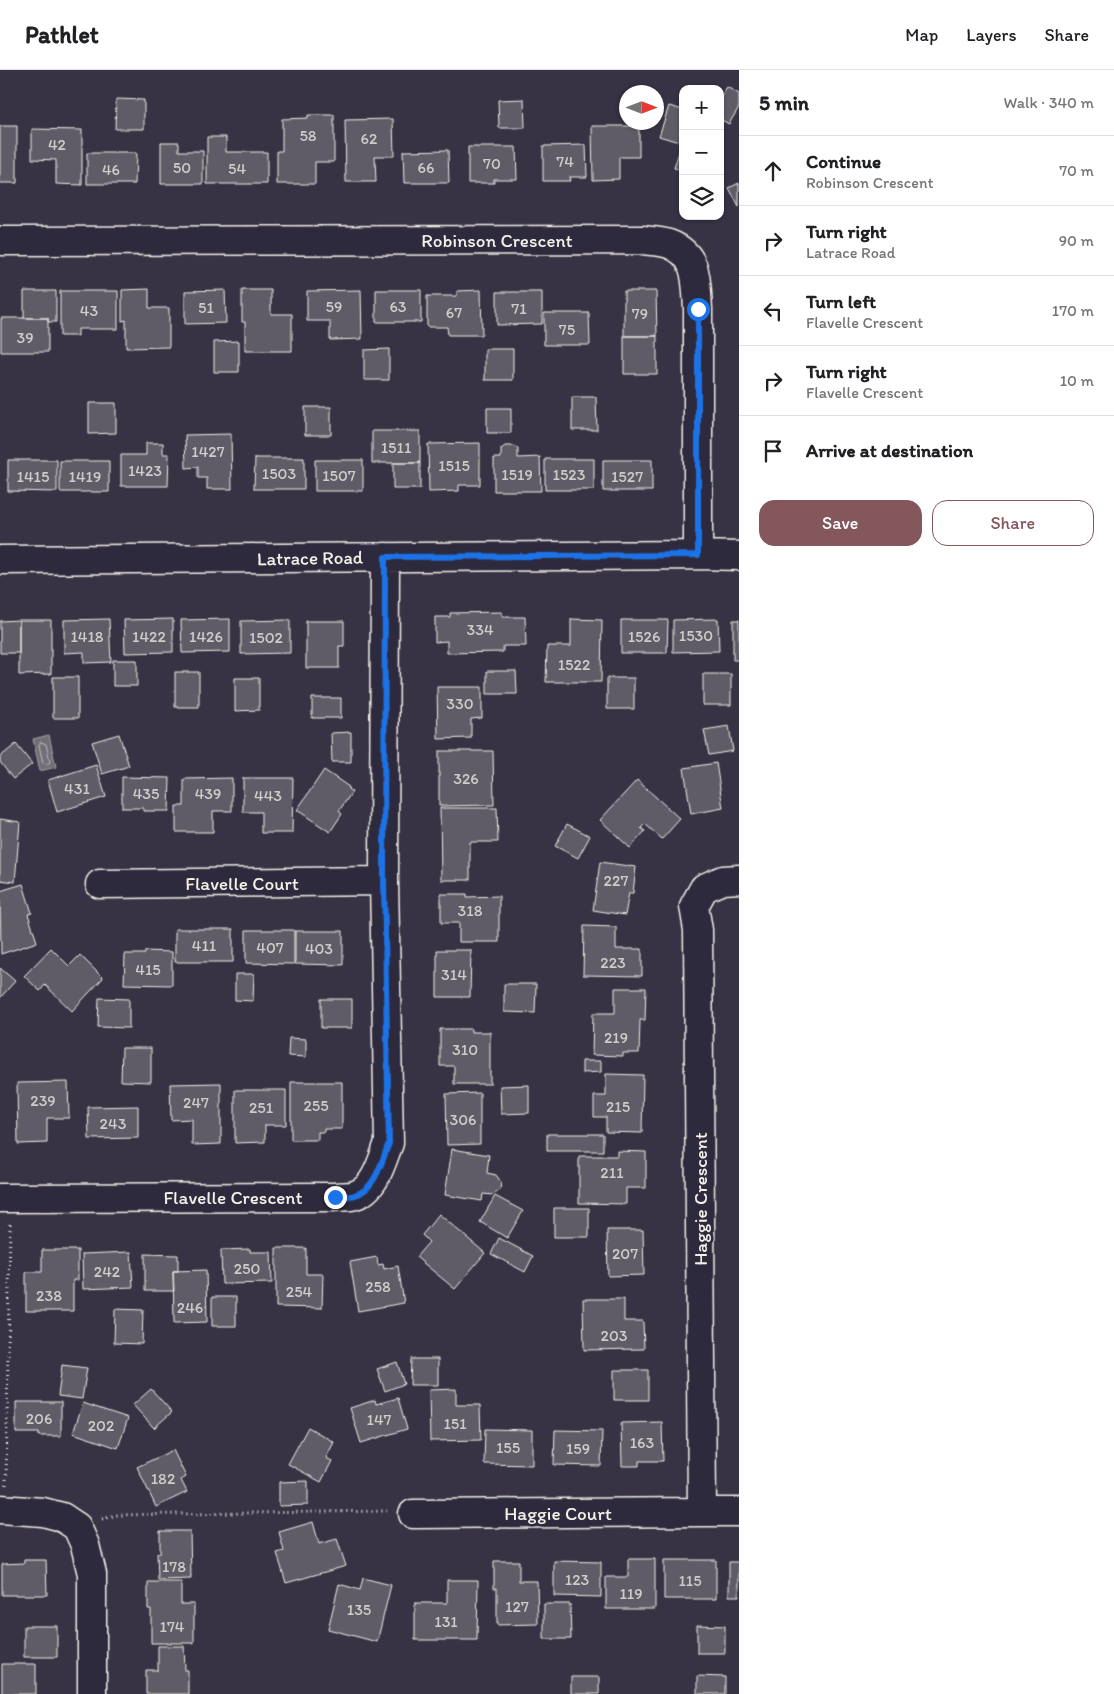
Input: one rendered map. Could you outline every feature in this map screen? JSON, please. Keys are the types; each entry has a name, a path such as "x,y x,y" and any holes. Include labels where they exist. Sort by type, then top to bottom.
{"street":[{"name":"Robinson Crescent","path":"0,242 642,240 668,244 687,254 696,273 698,309 698,555"},
{"name":"Latrace Road","path":"0,560 739,556"},
{"name":"Flavelle Crescent","path":"5,1209 335,1197 356,1195 371,1184 389,1143 384,881 385,557"},
{"name":"Haggie Crescent","path":"702,1512 698,930 694,906 704,888 723,880 739,879"},
{"name":"Flavelle Court","path":"100,884 384,881"},
{"path":"3,1498 62,1517 77,1527 85,1545 92,1574 92,1694"},
{"path":"702,1512 739,1512"},
{"name":"Haggie Court","path":"413,1514 702,1512"}],"path":[{"path":"3,1498 5,1209"},
{"path":"116,1515 364,1512"}],"water":[{"path":"49,735 56,767 40,771 33,739"}],"building":[{"path":"727,87 739,94 739,107 729,124 724,121 724,92"},
{"path":"116,99 144,100 144,129 115,129"},
{"path":"524,99 525,128 499,128 498,100"},
{"path":"669,106 679,109 679,142 659,136 661,130 664,130 664,121"},
{"path":"308,115 334,115 334,162 315,162 315,184 277,184 277,151 282,151 282,119 308,118"},
{"path":"393,119 394,156 375,156 376,182 346,182 345,120"},
{"path":"0,126 17,126 17,183 0,183"},
{"path":"592,126 619,126 619,130 639,130 639,157 619,157 619,179 593,180"},
{"path":"32,129 82,130 82,185 56,184 56,160 32,159"},
{"path":"207,137 226,137 226,152 267,152 267,184 207,184"},
{"path":"161,142 179,142 179,151 203,151 203,184 161,184"},
{"path":"586,145 587,177 569,177 570,181 543,181 543,146"},
{"path":"468,147 516,147 517,179 494,179 494,183 468,183"},
{"path":"448,150 449,183 404,183 403,151"},
{"path":"679,152 679,170 674,168"},
{"path":"87,153 136,153 135,184 87,184"},
{"path":"739,183 739,207 729,188"},
{"path":"149,289 149,308 169,308 169,347 126,348 126,320 122,321 122,290"},
{"path":"225,290 226,323 185,324 185,291"},
{"path":"242,290 271,290 271,314 292,314 292,351 245,351 245,322 242,322"},
{"path":"361,290 362,339 330,340 330,321 307,321 307,291"},
{"path":"376,290 421,290 421,322 376,322"},
{"path":"481,290 482,335 448,335 447,327 427,327 427,296 457,296 457,291"},
{"path":"24,291 56,291 56,322 48,322 48,318 24,318"},
{"path":"60,291 118,291 118,329 78,329 78,336 60,336"},
{"path":"624,291 656,291 657,336 624,336"},
{"path":"497,292 542,292 542,324 497,325"},
{"path":"544,313 589,313 590,345 544,345"},
{"path":"1,318 48,318 48,352 1,352"},
{"path":"624,336 657,336 657,374 624,374"},
{"path":"239,341 239,372 214,372 214,342"},
{"path":"389,349 389,380 364,380 364,350"},
{"path":"485,349 513,349 513,380 485,380"},
{"path":"572,397 596,397 597,430 572,430"},
{"path":"89,403 116,403 116,433 89,434"},
{"path":"305,407 331,407 331,435 305,435"},
{"path":"487,408 511,408 511,433 487,433"},
{"path":"372,431 420,431 420,463 372,463"},
{"path":"231,434 232,489 207,489 207,478 198,478 198,467 186,468 185,435"},
{"path":"146,443 163,443 163,454 169,454 168,486 121,486 121,455 146,455"},
{"path":"480,443 480,485 459,485 459,491 429,492 428,444"},
{"path":"505,446 514,446 518,449 518,458 540,457 541,491 494,491 494,458 501,458 501,449"},
{"path":"255,458 304,458 304,489 254,489"},
{"path":"545,459 594,459 594,490 545,490"},
{"path":"8,460 57,460 57,492 8,491"},
{"path":"315,460 363,460 363,491 315,491"},
{"path":"603,460 652,460 652,491 603,491"},
{"path":"60,461 109,461 109,492 60,492"},
{"path":"393,463 420,463 420,489 393,489"},
{"path":"502,612 502,617 525,617 526,646 503,646 503,652 447,653 447,641 435,642 435,617 450,617 450,613"},
{"path":"109,619 111,662 84,663 84,652 64,653 64,620"},
{"path":"173,619 173,652 125,653 124,620"},
{"path":"230,619 230,652 182,653 181,620"},
{"path":"571,619 602,620 601,682 546,682 547,646 571,646"},
{"path":"718,619 719,651 673,652 673,620"},
{"path":"19,620 51,620 51,674 19,675"},
{"path":"19,620 19,653 0,653 0,621"},
{"path":"290,620 290,653 241,654 241,621"},
{"path":"621,620 668,620 667,653 621,653"},
{"path":"733,620 739,620 739,660 733,660"},
{"path":"306,621 344,621 344,646 339,646 339,668 306,668"},
{"path":"113,660 137,660 137,686 113,686"},
{"path":"487,671 516,671 517,694 487,694"},
{"path":"175,672 199,672 199,707 175,707"},
{"path":"703,674 731,674 731,705 703,705"},
{"path":"53,677 78,677 78,718 53,718"},
{"path":"235,678 259,678 259,710 235,711"},
{"path":"607,678 634,678 634,709 607,709"},
{"path":"437,687 482,687 482,718 471,719 471,738 438,739"},
{"path":"312,698 341,698 341,718 312,718"},
{"path":"729,726 733,751 709,755 704,730"},
{"path":"351,732 351,762 332,762 331,733"},
{"path":"119,734 129,766 102,774 92,742"},
{"path":"16,744 32,764 13,779 0,762 0,757"},
{"path":"439,751 493,751 494,805 439,806"},
{"path":"716,763 723,808 691,814 684,768"},
{"path":"96,765 106,797 57,812 48,780"},
{"path":"324,770 349,787 348,789 352,792 339,811 342,814 330,832 297,810"},
{"path":"122,777 170,778 169,811 143,811 143,808 122,808"},
{"path":"232,778 232,811 213,811 213,832 176,832 176,806 184,806 184,779"},
{"path":"243,778 293,778 292,833 261,833 261,812 243,812"},
{"path":"637,780 680,819 662,839 645,824 641,828 645,831 630,848 600,820"},
{"path":"440,808 497,808 498,842 470,842 470,880 441,880"},
{"path":"0,819 20,822 15,882 0,880"},
{"path":"567,824 590,836 578,858 555,846"},
{"path":"600,862 636,867 633,893 629,893 625,915 593,910"},
{"path":"23,884 32,913 28,914 37,942 1,954 0,891"},
{"path":"441,894 467,894 467,897 499,896 499,942 459,942 459,923 441,923"},
{"path":"584,926 616,927 616,949 642,949 642,976 583,975"},
{"path":"175,929 233,929 233,962 175,962"},
{"path":"246,930 294,930 294,964 246,963"},
{"path":"295,931 343,931 343,965 295,964"},
{"path":"51,948 69,966 80,955 103,978 72,1011 45,985 40,991 24,976"},
{"path":"437,950 471,950 470,997 437,997"},
{"path":"145,951 172,952 172,985 124,984 125,954 145,954"},
{"path":"0,968 15,981 0,998"},
{"path":"235,974 254,974 253,1001 235,1000"},
{"path":"504,984 536,984 535,1013 504,1012"},
{"path":"615,988 646,988 645,1020 640,1020 639,1053 623,1053 623,1056 592,1055 593,1013 615,1013"},
{"path":"99,998 129,999 129,1028 98,1027"},
{"path":"321,999 352,999 352,1028 321,1028"},
{"path":"440,1029 471,1029 471,1032 490,1032 490,1084 454,1084 454,1066 440,1066"},
{"path":"289,1038 306,1039 306,1057 288,1056"},
{"path":"122,1048 151,1048 151,1082 121,1081"},
{"path":"582,1061 601,1061 601,1072 582,1073"},
{"path":"606,1074 643,1075 642,1133 606,1132 606,1117 594,1117 594,1096 606,1096"},
{"path":"68,1082 69,1118 47,1118 47,1143 18,1144 17,1083"},
{"path":"291,1082 342,1082 342,1129 324,1129 324,1132 318,1132 318,1140 291,1140"},
{"path":"221,1083 221,1144 192,1145 192,1119 171,1120 170,1084"},
{"path":"529,1085 529,1113 501,1114 500,1086"},
{"path":"235,1090 286,1090 286,1125 265,1125 265,1142 235,1143"},
{"path":"480,1093 480,1144 447,1145 446,1094"},
{"path":"138,1106 138,1138 89,1139 88,1107"},
{"path":"547,1134 603,1134 603,1151 547,1151"},
{"path":"452,1149 489,1155 487,1173 496,1175 501,1182 500,1190 493,1195 483,1194 482,1201 445,1195"},
{"path":"617,1151 646,1152 646,1188 626,1188 626,1204 579,1203 579,1156 617,1156"},
{"path":"495,1196 523,1211 507,1238 480,1222"},
{"path":"554,1208 589,1208 589,1237 554,1237"},
{"path":"439,1214 485,1253 455,1289 416,1257 429,1242 422,1235"},
{"path":"607,1230 643,1230 644,1275 608,1276"},
{"path":"499,1238 533,1256 525,1272 491,1254"},
{"path":"276,1248 306,1248 306,1274 323,1274 322,1308 276,1307"},
{"path":"250,1249 250,1252 271,1252 272,1283 222,1284 221,1250"},
{"path":"42,1250 78,1250 78,1280 73,1280 73,1311 26,1311 26,1272 42,1272"},
{"path":"131,1252 133,1287 83,1289 82,1254"},
{"path":"145,1254 178,1255 178,1271 173,1271 174,1291 145,1291"},
{"path":"377,1257 378,1265 383,1264 384,1269 398,1266 404,1303 358,1311 350,1262"},
{"path":"206,1270 207,1322 174,1323 173,1271"},
{"path":"212,1297 236,1297 236,1326 212,1326"},
{"path":"583,1299 624,1299 624,1321 643,1321 644,1349 584,1350"},
{"path":"115,1309 143,1310 142,1344 114,1343"},
{"path":"411,1359 438,1359 438,1385 410,1385"},
{"path":"397,1362 404,1384 385,1391 377,1369"},
{"path":"62,1365 87,1368 82,1399 58,1396"},
{"path":"614,1370 648,1370 648,1400 614,1400"},
{"path":"151,1389 172,1412 154,1428 133,1405"},
{"path":"456,1389 456,1405 480,1405 481,1440 430,1441 429,1390"},
{"path":"398,1398 407,1429 361,1443 350,1408 375,1400 376,1404"},
{"path":"16,1402 61,1402 61,1436 39,1436 39,1433 16,1433"},
{"path":"83,1403 128,1418 118,1448 73,1433"},
{"path":"662,1422 663,1461 639,1461 639,1466 622,1466 621,1423"},
{"path":"308,1427 334,1442 326,1458 332,1461 321,1482 288,1464"},
{"path":"485,1429 532,1430 532,1465 484,1464"},
{"path":"555,1430 602,1431 601,1466 554,1465"},
{"path":"173,1450 186,1477 181,1480 187,1492 156,1507 137,1467"},
{"path":"308,1481 308,1505 279,1506 279,1482"},
{"path":"313,1522 319,1544 337,1539 346,1566 286,1583 277,1553 284,1551 279,1532"},
{"path":"160,1531 190,1531 191,1579 158,1580 157,1553 160,1553"},
{"path":"628,1559 655,1559 655,1609 606,1609 606,1577 628,1577"},
{"path":"24,1560 46,1560 47,1595 2,1595 2,1564 24,1563"},
{"path":"664,1560 716,1560 716,1599 664,1599"},
{"path":"494,1561 519,1561 519,1581 537,1581 538,1624 497,1625 497,1588 494,1588"},
{"path":"554,1561 601,1562 601,1597 554,1596"},
{"path":"729,1562 739,1562 739,1596 729,1596"},
{"path":"363,1578 391,1585 377,1642 328,1629 339,1584 360,1590"},
{"path":"447,1580 478,1580 477,1640 415,1640 415,1603 447,1603"},
{"path":"148,1582 181,1582 181,1604 194,1604 194,1643 151,1643 151,1609 148,1609"},
{"path":"544,1604 570,1604 571,1639 544,1639"},
{"path":"697,1625 725,1626 725,1653 697,1653"},
{"path":"24,1626 57,1626 57,1657 24,1657"},
{"path":"158,1646 184,1646 185,1670 188,1670 188,1694 146,1694 146,1670 158,1670"},
{"path":"2,1664 36,1664 36,1694 2,1694"},
{"path":"697,1676 725,1677 725,1694 697,1694"},
{"path":"571,1677 599,1677 599,1694 571,1694"}],"route":[{"path":"335,1197 356,1195 371,1184 389,1143 384,881 385,557 698,555 698,309"}]}
